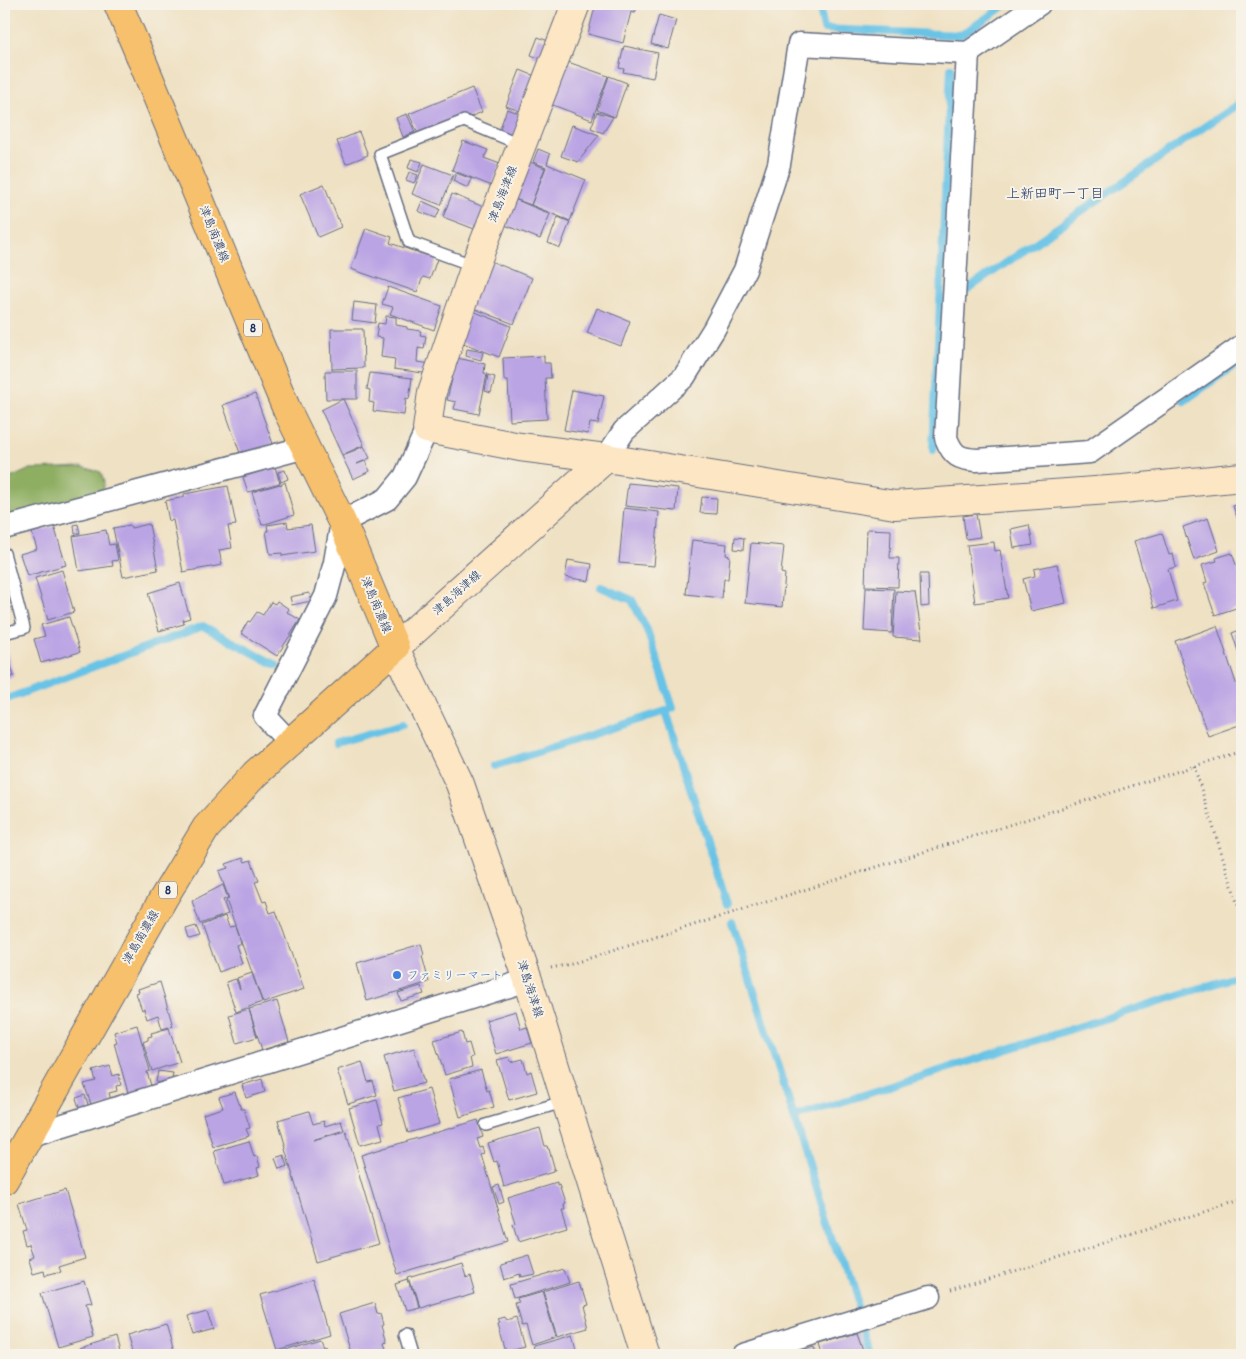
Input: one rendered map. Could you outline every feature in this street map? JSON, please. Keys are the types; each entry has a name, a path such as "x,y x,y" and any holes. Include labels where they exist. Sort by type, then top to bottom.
{"main road":[{"name":"津島南濃線","path":"4,1180 163,899 206,828 255,774 395,648 342,522 287,410 118,4"},
{"name":"津島海津線","path":"426,429 432,392 474,266 576,4"},
{"path":"426,429 520,447 606,458 895,505 1123,489 1242,478"},
{"name":"津島海津線","path":"606,458 395,648 460,784 527,976 645,1355"}],"street":[{"path":"606,458 624,431 684,377 714,329 745,270 780,164 799,44 968,53 1039,4"},
{"path":"968,53 946,438 950,449 963,459 977,460 1090,452 1242,346"},
{"path":"290,743 265,716 326,596 335,562 342,522 387,499 405,477 426,429"},
{"path":"4,528 306,448"},
{"path":"28,1136 527,976"},
{"path":"743,1355 928,1298"}],"lane":[{"path":"474,266 409,242 380,154 464,121 522,145"},
{"path":"4,553 24,628 4,633"},
{"path":"486,1125 566,1101"},
{"path":"405,1335 411,1355"}],"path":[{"path":"527,976 571,964 1242,751"},
{"path":"1194,766 1242,918"},
{"path":"928,1298 1242,1200"}],"green space":[{"path":"83,467 101,472 104,482 103,492 4,518 4,481 30,469"}],"building":[{"path":"590,4 638,4 635,13 631,12 623,43 588,34 595,7"},
{"path":"659,15 676,20 668,49 651,44"},
{"path":"538,37 553,43 546,61 531,55"},
{"path":"624,46 658,53 653,78 623,72 624,69 619,68"},
{"path":"565,61 608,76 592,120 550,104"},
{"path":"520,70 540,78 525,113 506,106"},
{"path":"609,76 627,83 615,117 597,110"},
{"path":"472,88 482,112 420,138 409,114"},
{"path":"507,109 525,115 515,141 498,134"},
{"path":"597,112 613,117 603,133 591,128"},
{"path":"407,114 415,132 403,137 396,118"},
{"path":"572,125 599,135 578,162 561,156"},
{"path":"359,132 368,155 346,164 337,141"},
{"path":"463,141 488,150 484,158 500,164 492,186 452,170"},
{"path":"538,149 550,154 547,164 586,180 570,221 531,205 546,167 533,162"},
{"path":"411,159 422,162 418,172 408,168"},
{"path":"527,161 545,168 531,205 512,198"},
{"path":"424,164 453,175 441,205 412,194"},
{"path":"409,172 418,175 414,183 406,180"},
{"path":"456,173 472,179 468,188 453,181"},
{"path":"324,184 341,227 318,237 300,194"},
{"path":"452,194 486,208 477,230 443,217"},
{"path":"512,198 550,214 540,239 502,224"},
{"path":"422,201 440,209 436,218 418,211"},
{"path":"558,217 570,222 560,248 548,243"},
{"path":"366,228 392,237 390,243 437,259 430,279 423,277 417,292 351,269"},
{"path":"488,260 532,278 514,324 470,307"},
{"path":"388,287 442,306 434,330 390,314 393,307 382,304"},
{"path":"354,302 377,305 375,323 352,320"},
{"path":"597,308 630,321 621,346 587,333"},
{"path":"470,310 511,326 499,357 458,341"},
{"path":"386,316 396,317 396,325 421,331 420,335 426,336 424,349 418,348 417,362 431,364 430,374 394,369 395,359 381,357 383,338 376,337 378,323 385,324"},
{"path":"331,329 363,329 364,368 332,369"},
{"path":"467,349 483,352 481,360 466,356"},
{"path":"544,356 544,363 550,363 551,378 545,378 547,419 510,421 508,380 504,380 503,358"},
{"path":"457,358 485,364 484,373 487,374 479,414 454,409 456,402 447,400"},
{"path":"325,371 357,371 357,399 326,399"},
{"path":"370,373 412,378 409,399 406,398 404,415 373,411 374,403 369,402 370,390 367,389"},
{"path":"488,375 495,377 491,393 485,391"},
{"path":"572,390 604,396 598,424 590,423 588,434 564,430"},
{"path":"255,394 273,444 241,456 223,405"},
{"path":"343,399 364,445 342,455 321,410"},
{"path":"364,446 370,458 357,464 365,461 370,471 353,479 342,456"},
{"path":"275,467 280,483 248,492 243,477"},
{"path":"285,470 288,479 281,482 278,472"},
{"path":"285,482 294,515 262,525 252,492 281,485"},
{"path":"628,483 678,488 676,511 625,506"},
{"path":"228,486 236,525 228,526 232,548 219,550 222,565 183,572 173,520 169,521 165,501 184,497 184,494"},
{"path":"702,497 717,498 716,514 700,513"},
{"path":"1242,503 1242,531 1233,506"},
{"path":"624,508 659,512 654,566 619,563"},
{"path":"976,514 980,537 966,539 963,516"},
{"path":"1208,518 1219,551 1194,560 1183,527"},
{"path":"287,522 288,528 311,525 315,551 282,556 282,553 270,554 266,531 268,531 267,525"},
{"path":"78,524 80,533 75,534 74,525"},
{"path":"149,524 158,570 123,577 113,528 130,525 131,528"},
{"path":"1029,525 1033,545 1014,548 1011,529"},
{"path":"54,526 66,565 27,576 20,554 37,549 32,533"},
{"path":"867,529 891,530 890,558 899,558 898,587 865,586"},
{"path":"106,530 109,545 115,544 118,560 112,561 113,566 79,571 73,536"},
{"path":"1162,533 1169,555 1173,554 1176,567 1168,569 1177,601 1154,608 1134,541"},
{"path":"735,537 744,538 743,550 734,549"},
{"path":"692,540 727,544 726,555 730,556 728,579 724,579 722,598 686,594"},
{"path":"994,542 995,551 1000,550 1008,598 975,603 967,545"},
{"path":"751,543 784,546 781,573 785,574 782,607 745,603"},
{"path":"1232,553 1242,582 1242,606 1215,615 1204,583 1207,582 1202,565 1217,561 1216,558"},
{"path":"568,560 592,564 589,581 565,577"},
{"path":"1057,564 1066,603 1031,611 1023,579 1035,576 1034,569"},
{"path":"62,570 74,612 48,620 35,578"},
{"path":"920,574 928,574 929,606 921,607"},
{"path":"180,583 190,618 183,620 184,624 159,631 148,593"},
{"path":"866,588 894,589 892,633 864,631"},
{"path":"896,591 915,592 922,639 893,637"},
{"path":"309,593 311,601 292,605 290,597"},
{"path":"277,601 289,609 287,612 300,620 277,656 241,633 248,621 250,622 257,612 263,615 271,602 275,604"},
{"path":"69,617 80,652 41,663 34,639 45,636 41,625"},
{"path":"1217,626 1242,701 1242,724 1208,736 1175,641"},
{"path":"1242,629 1242,663 1232,633"},
{"path":"4,647 14,676 4,679"},
{"path":"243,858 245,862 251,860 259,881 255,882 263,902 266,901 270,913 276,911 304,989 263,1003 226,900 229,899 219,871 228,868 226,864"},
{"path":"223,885 228,898 223,900 228,914 200,924 192,901"},
{"path":"225,916 229,927 235,926 241,943 236,945 242,963 219,972 202,925"},
{"path":"196,926 200,936 189,939 186,929"},
{"path":"421,944 429,982 367,1001 357,963"},
{"path":"252,973 262,1002 236,1012 226,982 236,979 240,989 237,978"},
{"path":"160,982 173,1026 162,1029 158,1015 147,1019 136,993 139,992 138,989"},
{"path":"421,986 424,994 401,1001 398,993"},
{"path":"277,1001 289,1042 262,1050 249,1009"},
{"path":"249,1009 257,1037 237,1043 229,1015"},
{"path":"516,1011 521,1029 527,1027 532,1043 496,1054 486,1020"},
{"path":"137,1025 150,1071 147,1072 152,1089 129,1096 114,1043 117,1042 114,1032"},
{"path":"169,1028 180,1062 152,1071 143,1042 152,1036 151,1033"},
{"path":"462,1032 465,1044 469,1043 473,1057 470,1058 472,1067 445,1075 434,1040"},
{"path":"414,1048 424,1083 394,1091 384,1057"},
{"path":"509,1057 511,1062 523,1059 527,1073 531,1071 537,1092 509,1100 497,1060"},
{"path":"362,1062 368,1082 373,1081 377,1095 348,1104 337,1070"},
{"path":"110,1066 113,1076 119,1074 121,1085 116,1086 117,1091 109,1093 112,1104 93,1110 84,1084 96,1081 93,1071"},
{"path":"481,1070 494,1107 460,1117 449,1079"},
{"path":"158,1071 173,1073 171,1084 156,1082"},
{"path":"262,1079 265,1092 246,1098 242,1085"},
{"path":"429,1089 439,1124 408,1133 398,1098"},
{"path":"235,1092 241,1109 244,1109 250,1128 246,1129 249,1136 213,1147 203,1114 223,1108 219,1097"},
{"path":"85,1095 90,1111 81,1114 76,1098"},
{"path":"377,1100 383,1123 379,1124 383,1139 360,1145 349,1108"},
{"path":"309,1111 313,1124 324,1121 325,1126 341,1121 344,1130 313,1140 346,1131 379,1243 318,1261 278,1120"},
{"path":"478,1120 483,1137 477,1139 480,1148 483,1147 485,1154 482,1155 508,1242 397,1275 361,1155"},
{"path":"540,1128 555,1170 504,1187 497,1161 494,1162 488,1143"},
{"path":"249,1141 254,1157 257,1156 260,1167 257,1168 259,1175 224,1185 214,1151"},
{"path":"284,1155 288,1166 279,1169 275,1158"},
{"path":"557,1183 565,1203 563,1204 564,1208 561,1208 567,1227 518,1242 513,1225 516,1224 508,1198"},
{"path":"499,1185 504,1202 499,1204 493,1187"},
{"path":"65,1190 85,1257 59,1265 61,1270 46,1274 45,1269 34,1272 30,1258 35,1256 31,1244 27,1245 23,1231 27,1230 19,1204"},
{"path":"527,1255 533,1274 520,1277 519,1273 504,1278 500,1263"},
{"path":"461,1263 465,1276 470,1274 475,1292 418,1308 409,1279"},
{"path":"565,1268 570,1282 515,1299 511,1284"},
{"path":"314,1279 330,1334 277,1350 260,1295"},
{"path":"84,1281 91,1305 85,1306 93,1337 58,1347 42,1293"},
{"path":"409,1281 417,1308 405,1311 397,1285"},
{"path":"579,1281 586,1304 582,1305 588,1328 557,1337 543,1292"},
{"path":"542,1292 556,1337 532,1345 526,1325 522,1326 516,1305 520,1304 518,1299"},
{"path":"375,1303 378,1314 381,1313 384,1324 382,1325 387,1342 384,1343 387,1352 377,1355 362,1355 360,1350 351,1353 339,1314"},
{"path":"208,1310 214,1329 192,1335 186,1316"},
{"path":"505,1319 507,1322 517,1319 525,1347 506,1352 498,1325 500,1324 498,1321"},
{"path":"166,1324 175,1355 133,1355 127,1335"},
{"path":"857,1333 863,1350 846,1355 823,1355 820,1344"},
{"path":"573,1335 578,1352 570,1355 536,1355 534,1346"},
{"path":"115,1337 120,1355 82,1355 80,1348"},
{"path":"320,1339 328,1355 279,1355 278,1352"},
{"path":"814,1347 816,1355 788,1355"},
{"path":"525,1350 527,1355 510,1355"}],"waterway":[{"path":"819,4 824,29 961,35 1007,4"},
{"path":"933,450 951,68"},
{"path":"968,289 1242,101"},
{"path":"1184,401 1242,360"},
{"path":"601,587 632,600 647,630 673,708 666,711"},
{"path":"4,700 203,626 276,665"},
{"path":"494,766 666,711 727,904"},
{"path":"336,743 403,724"},
{"path":"732,922 794,1117 1242,975"},
{"path":"794,1117 856,1312"},
{"path":"862,1331 870,1355"}],"place":[{"name":"ファミリーマート","path":"397,975"}],"district":[{"name":"上新田町一丁目","path":"1055,193"}]}
